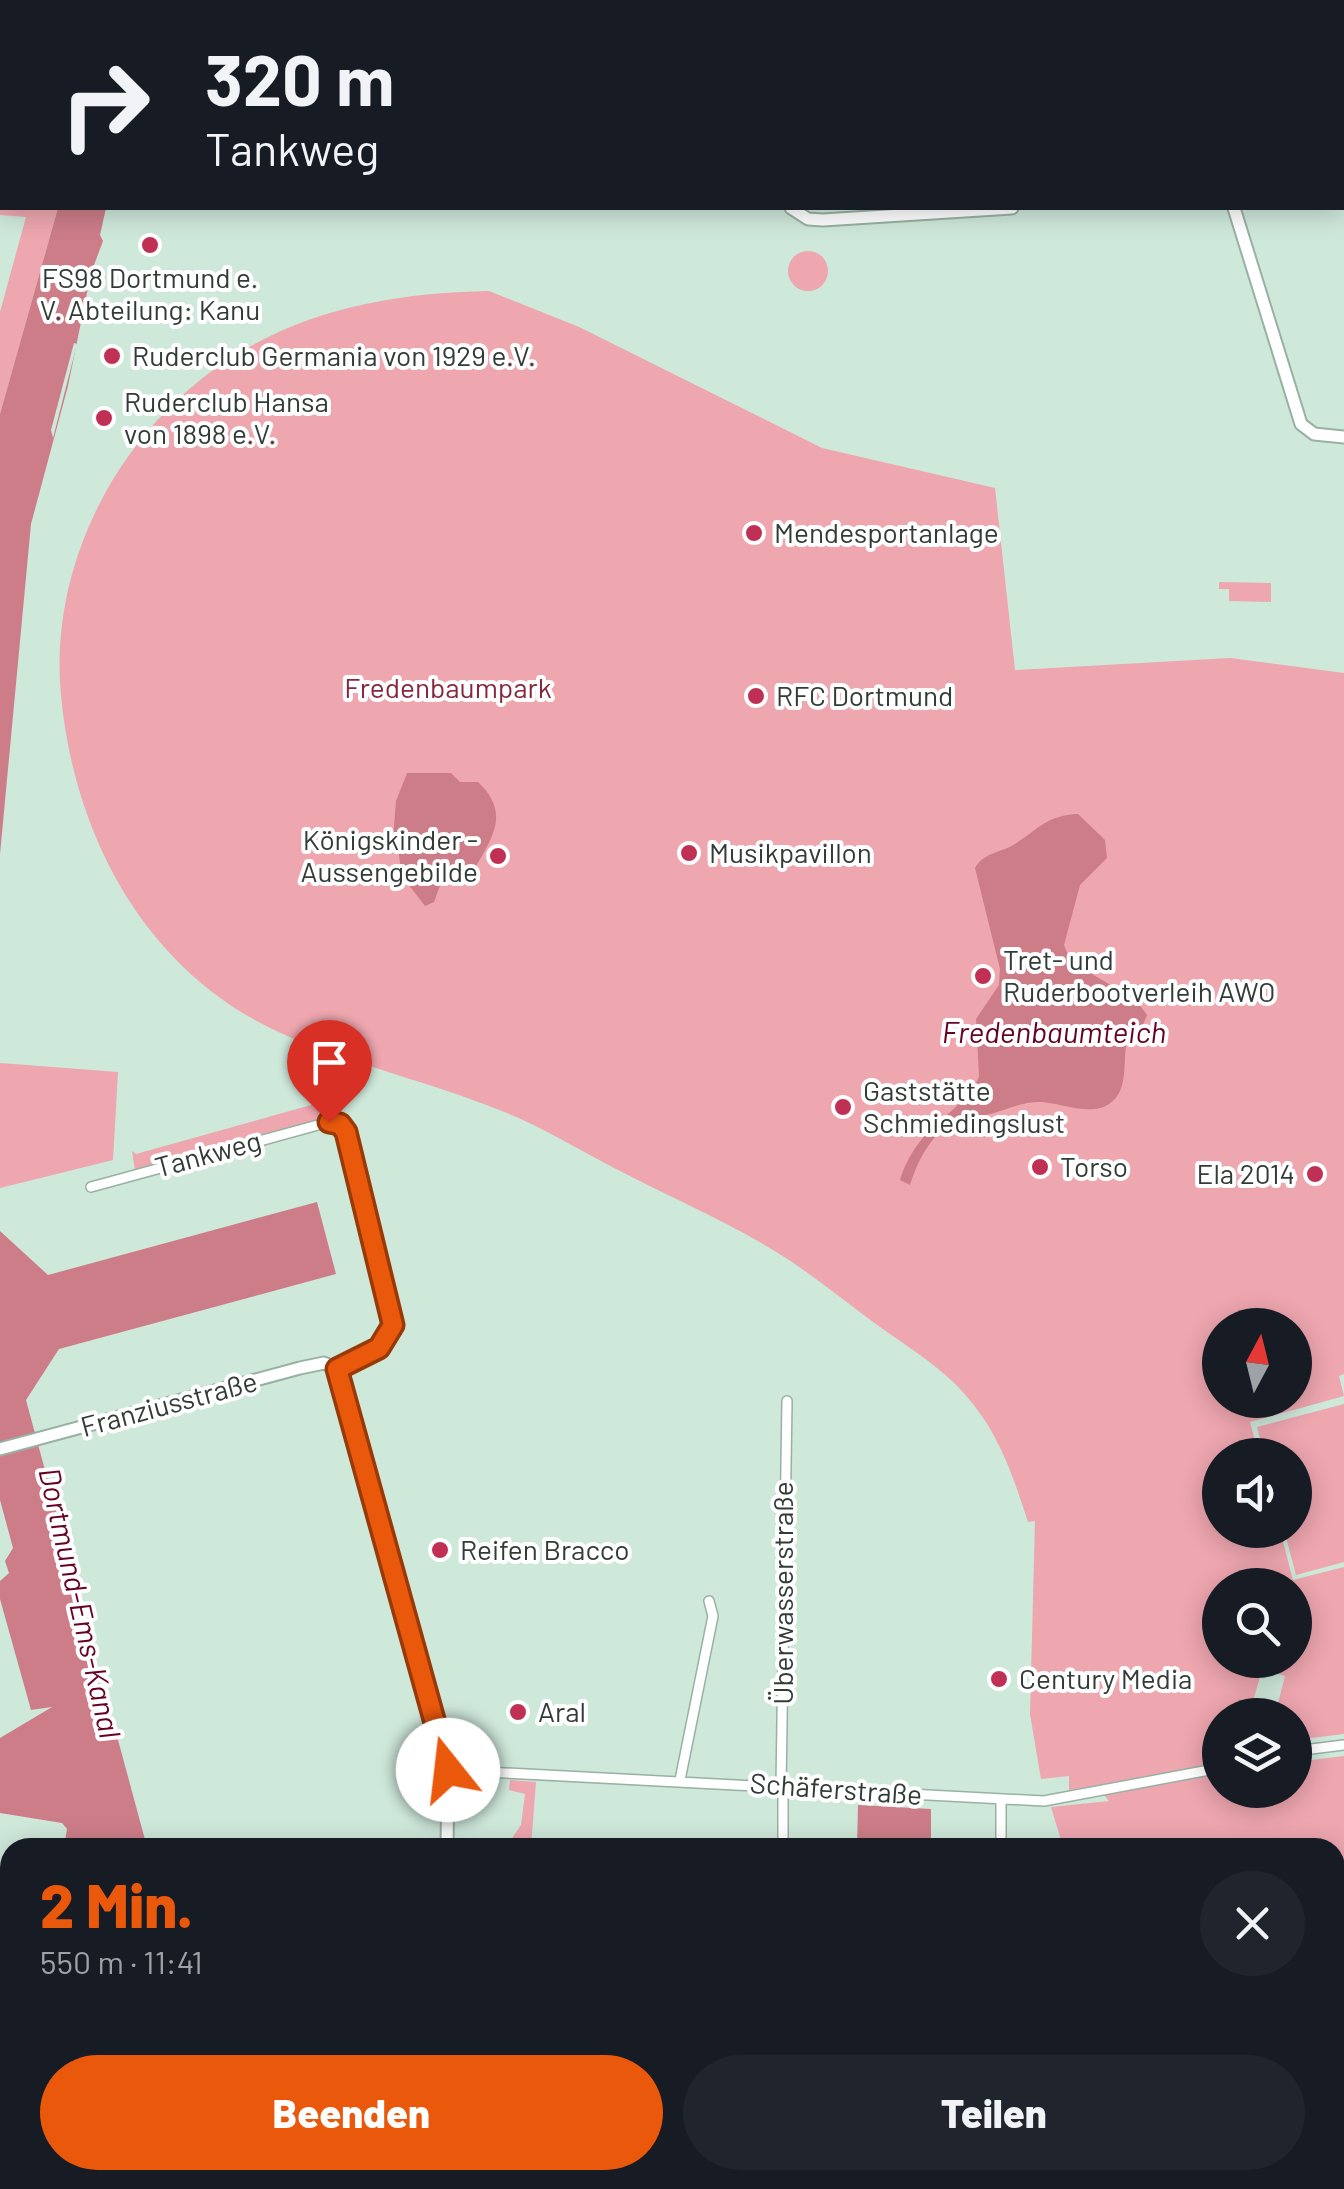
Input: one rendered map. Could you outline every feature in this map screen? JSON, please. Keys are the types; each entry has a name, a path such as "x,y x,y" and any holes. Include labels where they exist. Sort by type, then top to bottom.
{"main road":[{"path":"794,210 808,219 823,220 980,210"},
{"path":"1235,210 1301,424 1314,434 1344,437"},
{"name":"Franziusstraße","path":"0,1450 324,1362 337,1369"},
{"path":"337,1369 448,1770 447,1838"}],"street":[{"name":"Tankweg","path":"92,1187 329,1122 340,1124 377,1249 393,1325 379,1348 337,1369"},
{"name":"Überwasserstraße","path":"783,1838 786,1401"},
{"path":"680,1780 713,1616 709,1601"},
{"path":"1312,1749 1344,1745"},
{"name":"Schäferstraße","path":"448,1770 1002,1800 1066,1799 1202,1772"},
{"path":"1001,1838 1002,1800"}],"green space":[{"path":"0,210 57,210 0,414 0,312 26,217 0,215"},
{"path":"808,251 822,257 828,271 822,285 808,291 794,285 788,271 794,257"},
{"name":"Fredenbaumpark","path":"489,291 579,327 822,448 995,488 1015,670 1230,658 1344,673 1344,1374 1339,1376 1344,1396 1312,1405 1312,1308 1202,1308 1202,1418 1264,1418 1250,1422 1254,1438 1202,1438 1202,1548 1285,1548 1290,1568 1202,1568 1202,1678 1260,1678 1254,1698 1202,1698 1202,1808 1312,1808 1312,1760 1344,1756 1344,1838 1060,1838 1051,1807 1109,1801 1097,1786 1069,1790 1069,1776 1041,1779 1030,1714 1035,1521 1028,1522 999,1445 963,1392 814,1277 735,1229 517,1117 310,1045 235,1008 193,976 156,938 126,895 101,849 82,799 61,695 63,617 83,541 118,471 141,439 201,379 275,334 356,306 399,298"},
{"path":"1219,582 1271,583 1271,602 1229,601 1229,589 1219,589"},
{"path":"0,1063 118,1072 113,1160 0,1188"},
{"path":"329,1100 338,1116 135,1170 132,1151 136,1154"},
{"path":"1344,1404 1344,1562 1312,1571 1294,1568 1289,1548 1312,1548 1312,1438 1260,1438 1257,1427 1291,1418 1312,1418 1312,1412"},
{"name":"Fredenbaumpark","path":"1344,1567 1344,1734 1312,1738 1312,1698 1279,1698 1284,1678 1312,1678 1312,1575"},
{"path":"510,1780 536,1782 532,1838 512,1838 521,1825 525,1794 509,1790"}],"water":[{"path":"57,210 106,210 100,235 103,241 91,273 68,386 31,524 0,854 0,414"},
{"path":"407,773 451,773 460,782 478,782 489,794 496,817 491,839 470,877 442,880 434,902 425,906 402,876 397,842 393,839 396,801"},
{"name":"Fredenbaumteich","path":"1078,814 1105,840 1107,858 1080,885 1064,945 1071,962 1135,999 1147,1015 1143,1025 1128,1038 1120,1091 1102,1108 1039,1102 983,1116 964,1115 945,1127 930,1144 910,1185 900,1180 917,1145 960,1103 979,1077 976,1019 999,985 1000,969 975,868 983,859 1051,820"},
{"name":"Dortmund-Ems-Kanal","path":"317,1202 336,1274 59,1349 26,1400 145,1838 66,1838 67,1829 62,1823 0,1813 0,1738 52,1707 31,1710 0,1599 0,1581 9,1573 5,1561 13,1548 0,1500 0,1231 48,1275"},
{"path":"858,1805 931,1809 931,1838 857,1838"}],"pier":[{"path":"74,343 77,344 53,438 51,430"}],"place":[{"name":"FS98 Dortmund e. V. Abteilung: Kanu","path":"150,245"},
{"name":"Ruderclub Germania von 1929 e.V.","path":"112,356"},
{"name":"Ruderclub Hansa von 1898 e.V.","path":"104,418"},
{"name":"Mendesportanlage","path":"754,533"},
{"name":"RFC Dortmund","path":"756,696"},
{"name":"Musikpavillon","path":"689,853"},
{"name":"Königskinder - Aussengebilde","path":"498,856"},
{"name":"Tret- und Ruderbootverleih AWO","path":"983,976"},
{"name":"Gaststätte Schmiedingslust","path":"843,1107"},
{"name":"Torso","path":"1040,1167"},
{"name":"Ela 2014","path":"1315,1174"},
{"name":"Reifen Bracco","path":"440,1550"},
{"name":"Century Media","path":"999,1679"},
{"name":"Aral","path":"518,1712"}],"route":[{"path":"329,1122 340,1124 346,1132 393,1318 388,1337 379,1348 337,1369 343,1377 448,1770"}]}
